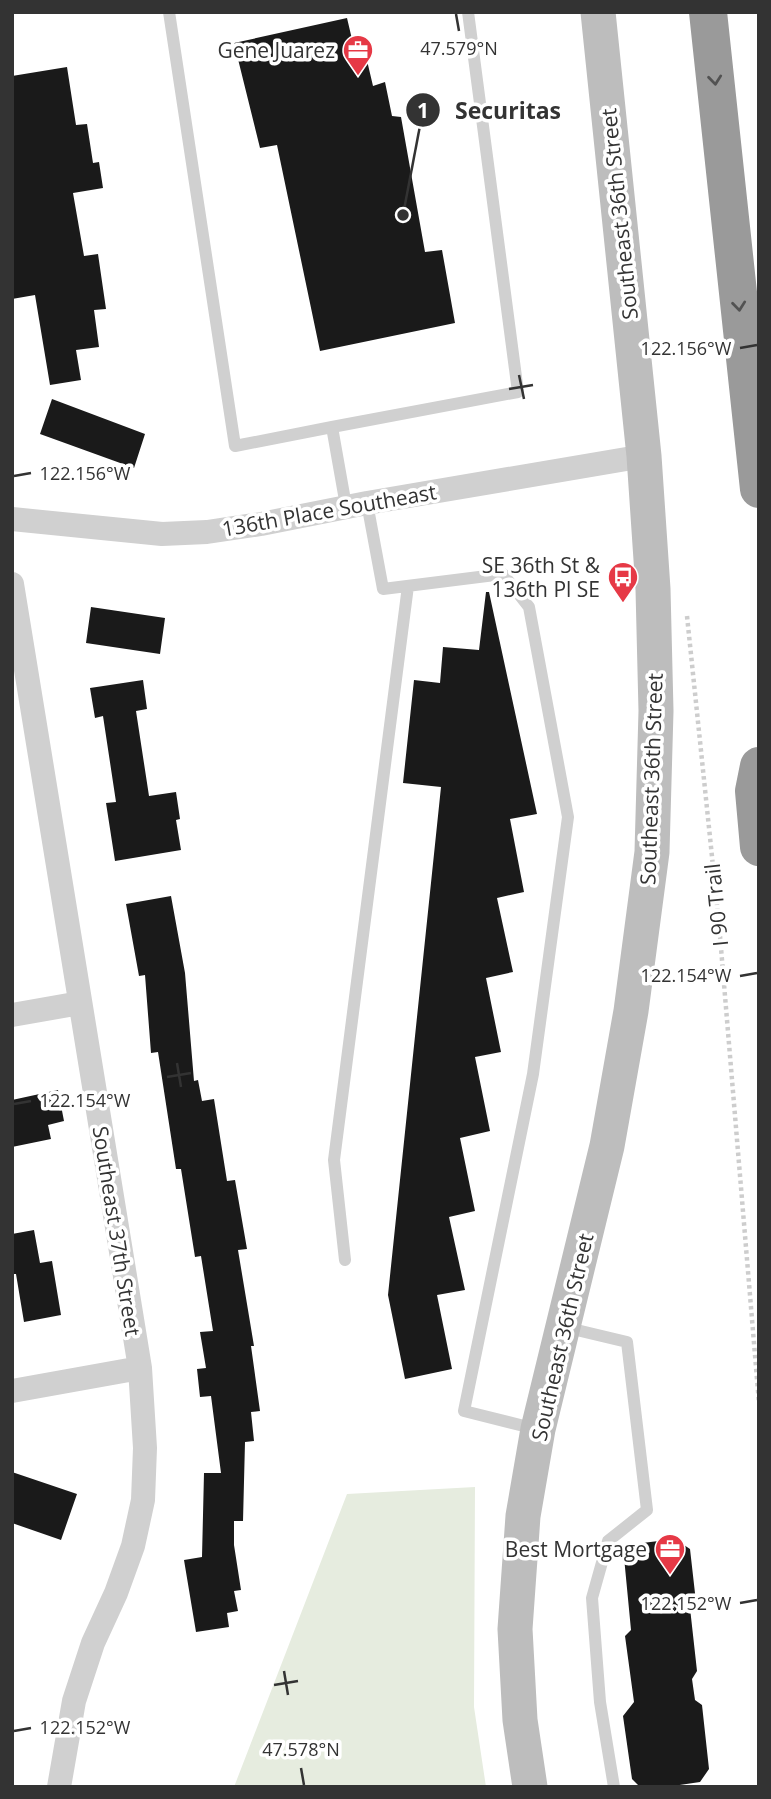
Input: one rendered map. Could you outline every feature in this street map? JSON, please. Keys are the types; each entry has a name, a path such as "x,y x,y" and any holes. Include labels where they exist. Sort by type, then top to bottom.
{"highway":[{"path":"708,12 759,489"},
{"path":"759,766 754,791 759,848"}],"main road":[{"name":"Southeast 36th Street","path":"530,1787 520,1720 516,1629 523,1516 538,1429 607,1146 631,1011 652,852 656,711 653,589 644,456 598,12"}],"street":[{"name":"136th Place Southeast","path":"12,519 162,534 207,532 644,456"},
{"name":"Southeast 37th Street","path":"12,584 140,1368 145,1448 143,1500 133,1546 116,1593 93,1643 74,1701 59,1787"},
{"path":"12,1016 80,1003"},
{"path":"12,1391 140,1368"}],"lane":[{"path":"169,12 234,446 518,392 468,12"},
{"path":"332,427 383,589 503,574 529,607 568,817 533,1074 464,1411 538,1429"},
{"path":"345,1260 334,1160 408,586"},
{"path":"564,1327 627,1342 646,1497 647,1510 608,1541 592,1598 600,1702 614,1787"}],"path":[{"name":"I 90 Trail","path":"687,610 719,924 759,1403"}],"shaded area":[{"path":"475,1487 474,1707 486,1787 234,1787 347,1494"}],"building":[{"path":"347,18 355,52 365,52 373,86 385,82 392,116 401,117 425,252 442,250 455,323 320,351 277,145 260,148 234,43"},
{"path":"67,67 76,125 87,124 93,163 99,162 103,188 73,193 84,256 98,254 106,309 94,310 99,347 76,350 81,380 50,385 35,295 12,299 12,76"},
{"path":"52,399 145,434 134,468 40,434"},
{"path":"486,592 489,592 537,814 510,819 524,892 497,898 513,972 486,978 501,1052 475,1057 490,1131 460,1138 475,1211 449,1217 465,1290 437,1295 452,1369 405,1379 388,1295 441,787 403,783 414,680 440,683 443,647 479,650"},
{"path":"91,607 165,618 160,654 86,643"},
{"path":"143,680 147,709 136,711 149,796 176,792 180,819 176,820 181,850 115,861 106,803 116,802 103,716 95,718 90,688"},
{"path":"171,896 185,973 194,1081 198,1080 202,1101 214,1099 227,1181 235,1180 247,1249 238,1250 254,1346 251,1346 260,1411 251,1412 254,1441 245,1442 243,1521 234,1521 234,1545 241,1590 234,1591 238,1611 227,1613 229,1627 196,1632 184,1560 202,1557 204,1473 221,1473 211,1396 200,1397 197,1369 206,1368 200,1332 213,1331 201,1256 195,1257 181,1169 176,1169 158,1052 151,1053 145,975 139,976 126,904"},
{"path":"58,1090 64,1121 48,1125 51,1139 12,1147 12,1100"},
{"path":"34,1230 40,1263 52,1261 61,1315 24,1322 16,1274 12,1274 12,1234"},
{"path":"12,1472 77,1494 61,1540 12,1523"},
{"path":"675,1539 690,1549 696,1602 690,1608 697,1671 692,1679 695,1700 702,1705 709,1769 700,1782 666,1787 640,1787 632,1779 623,1716 634,1702 625,1636 631,1630 624,1557 634,1544"}],"place":[{"name":"Gene Juarez","path":"358,77"},
{"name":"Securitas","path":"403,215"},
{"name":"SE 36th St & 136th Pl SE","path":"623,604"},
{"name":"Best Mortgage","path":"670,1576"}]}
